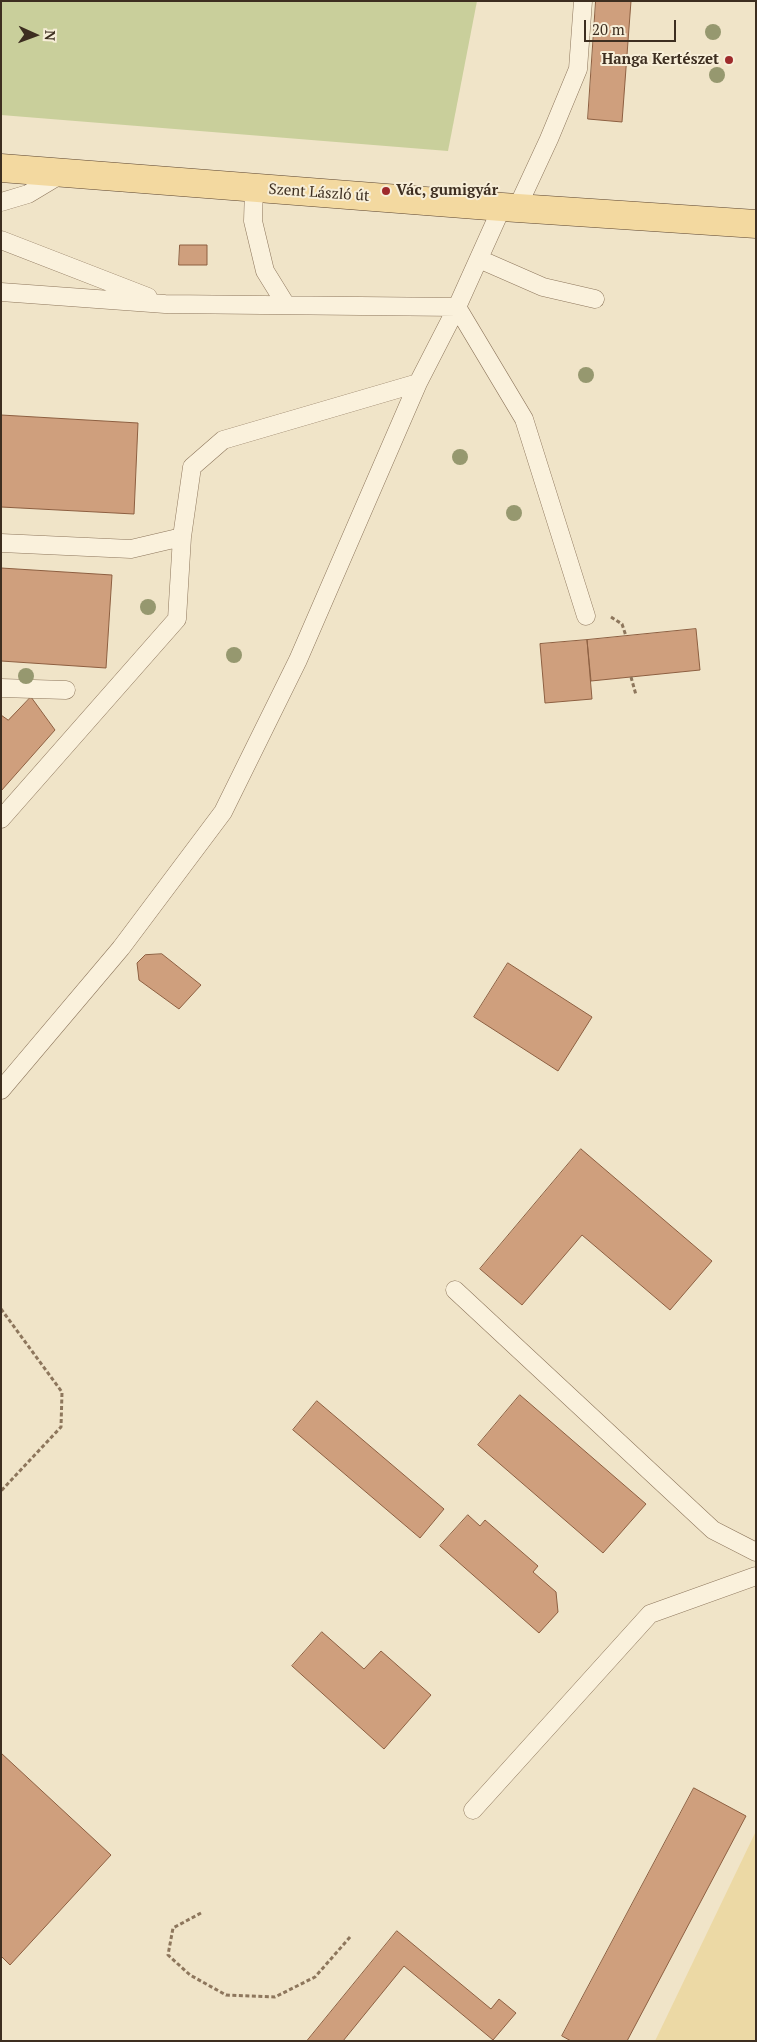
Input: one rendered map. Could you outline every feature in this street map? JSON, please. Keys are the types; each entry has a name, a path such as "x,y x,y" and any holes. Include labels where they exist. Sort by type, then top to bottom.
{"main road":[{"name":"Szent László út","path":"1,168 756,224"}],"lane":[{"path":"1,1090 121,948 222,812 298,660 418,383 457,308 479,259 549,139 578,69 583,1"},
{"path":"1,202 28,194 63,173"},
{"path":"254,188 253,220 265,271 286,305"},
{"path":"1,240 165,304"},
{"path":"479,259 542,287 595,299"},
{"path":"1,292 165,304 457,308"},
{"path":"457,308 524,419 586,616"},
{"path":"1,819 177,618 182,537 192,467 223,440 418,383"},
{"path":"1,543 131,549 182,537"},
{"path":"1,688 66,690"},
{"path":"455,1290 713,1530 756,1552"},
{"path":"473,1810 650,1614 756,1576"}],"path":[{"path":"631,677 636,695"},
{"path":"1,1309 62,1392 61,1427 1,1491"},
{"path":"200,1913 173,1928 168,1955 190,1975 226,1995 275,1996 315,1977 351,1936"}],"green space":[{"path":"1,1 477,1 448,151 1,115"}],"sand":[{"path":"756,1831 756,2041 655,2041"}],"building":[{"path":"596,1 631,1 622,122 588,119"},
{"path":"180,245 207,245 207,265 179,265"},
{"path":"1,415 138,423 134,514 1,507"},
{"path":"1,568 112,575 106,668 1,661"},
{"path":"696,629 700,670 591,681 587,640"},
{"path":"587,640 592,699 545,703 540,644"},
{"path":"31,697 55,730 1,791 1,715 8,720"},
{"path":"162,954 201,985 179,1009 139,980 137,963 145,955"},
{"path":"508,963 592,1017 558,1071 474,1017"},
{"path":"581,1149 712,1261 670,1310 582,1235 522,1305 480,1269"},
{"path":"520,1395 646,1504 603,1553 478,1445"},
{"path":"317,1401 444,1509 420,1538 293,1430"},
{"path":"468,1515 480,1526 485,1520 538,1566 533,1572 556,1592 558,1612 539,1633 440,1546"},
{"path":"322,1632 364,1669 381,1651 431,1695 384,1749 292,1666"},
{"path":"1,1753 111,1855 10,1965 1,1956"},
{"path":"694,1788 746,1816 627,2041 571,2041 562,2036"},
{"path":"397,1931 491,2009 499,1999 516,2013 493,2040 404,1966 343,2041 307,2041"}],"place":[{"name":"Hanga Kertészet","path":"729,60"},
{"name":"Vác, gumigyár","path":"386,191"}]}
